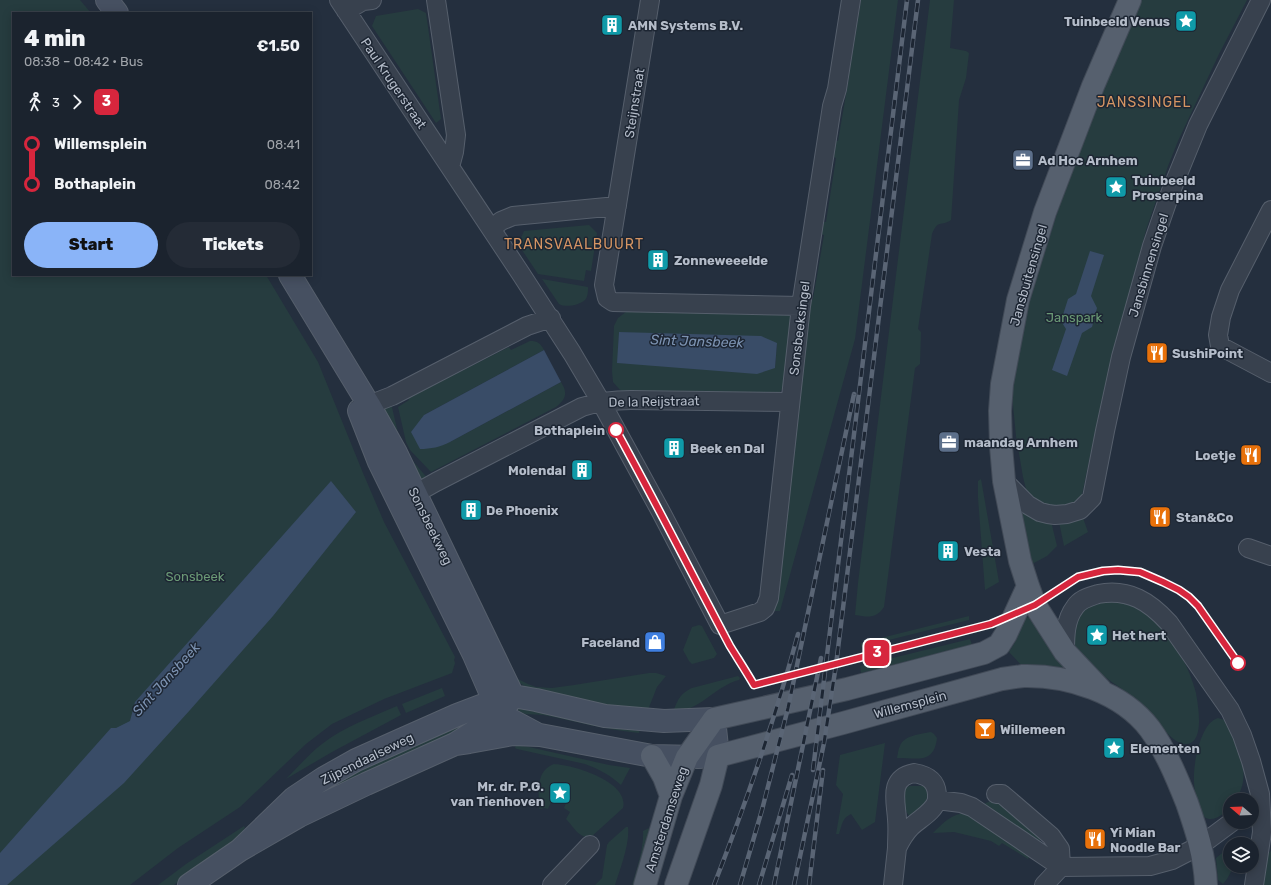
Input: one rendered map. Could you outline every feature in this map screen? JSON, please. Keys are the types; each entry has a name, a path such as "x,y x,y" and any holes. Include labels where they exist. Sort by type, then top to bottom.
{"main road":[{"path":"107,0 116,12"},
{"name":"Jansbuitensingel","path":"1026,601 1020,561 1004,481 1000,411 1002,384 1018,300 1045,212 1093,86 1130,0"},
{"name":"Sonsbeekweg","path":"291,276 342,361 363,407 379,462 407,499 504,707"},
{"name":"Sonsbeekweg","path":"407,499 479,667 504,707"},
{"path":"504,707 536,700 605,716 664,721 714,719 847,689 984,654 999,644 1026,601"},
{"name":"Willemsplein","path":"1026,601 1065,652 1104,692"},
{"name":"Sonsbeekweg","path":"467,711 477,692 479,684 479,667"},
{"name":"Willemsplein","path":"718,756 1002,679 1022,676 1046,677 1068,681 1104,692 1137,714 1150,729 1162,748 1178,781 1191,815 1202,854 1206,885"},
{"name":"Zijpendaalseweg","path":"189,885 240,850 299,816 455,744 494,719 504,707"},
{"name":"Zijpendaalseweg","path":"240,850 286,805 304,790 356,760 467,711 504,707 540,735"},
{"path":"676,885 711,785 718,756 714,719"},
{"name":"Amsterdamseweg","path":"645,885 671,796 687,757 714,719"},
{"name":"Zijpendaalseweg","path":"455,744 513,734 540,735 652,756 718,756"},
{"path":"652,756 664,777 671,796"},
{"path":"1196,885 1202,854"}],"street":[{"path":"343,6 372,0"},
{"path":"436,0 456,135 450,167"},
{"name":"Steijnstraat","path":"617,206 650,0"},
{"name":"Sonsbeeksingel","path":"601,402 720,625 757,614 765,608 769,598 801,306 832,106 837,89 851,0"},
{"name":"Jansbinnensingel","path":"1004,481 1028,506 1048,514 1068,514 1080,510 1092,498 1105,431 1122,357 1152,246 1171,191 1198,125 1261,0"},
{"name":"Paul Krugerstraat","path":"343,6 492,229"},
{"path":"601,402 551,318 492,229 501,221 513,216 617,206 604,285 607,298 612,302 801,306"},
{"path":"1271,210 1230,290 1220,317 1218,335 1220,346 1271,373"},
{"path":"363,407 392,396 527,326 551,318"},
{"name":"De la Reijstraat","path":"407,499 436,482 582,407 601,402 631,400 790,402"},
{"path":"1248,548 1271,556"},
{"path":"1065,652 1065,638 1069,616 1081,600 1089,597 1102,594 1123,593 1145,602 1157,610 1169,623 1230,710 1242,735 1251,761 1261,794 1262,832 1254,885"},
{"path":"893,885 898,824 895,802 896,789 902,778 909,774 914,773 925,776 930,779 936,787 937,800 932,809 904,836 897,848"},
{"path":"996,794 1002,794 1051,836 1060,849 1061,867 1044,885"},
{"path":"937,800 974,805 1061,867 1150,866 1202,854 1225,829"},
{"path":"552,885 590,845"}],"green space":[{"name":"Sonsbeek","path":"0,0 80,0 90,12 12,12 12,276 267,276 318,362 384,522 455,657 455,663 452,673 384,699 332,724 306,744 240,807 178,848 130,885 0,885"},
{"path":"861,0 898,0 855,339 780,611 773,611 805,307 813,299 824,235 819,234 821,222 826,222 836,158 831,156 833,141 838,141 849,77 844,76 846,61 851,62"},
{"path":"930,0 954,0 950,48 969,53 966,78 959,100 951,220 936,226 932,234 918,329 921,332 920,364 915,368 884,607 878,614 875,615 855,615 858,583"},
{"name":"Janspark","path":"1140,0 1247,0 1219,54 1178,141 1146,230 1105,386 1081,499 1059,508 1050,506 1034,498 1026,489 1016,436 1012,395 1015,360 1029,303 1065,188 1103,83"},
{"path":"418,9 426,13 441,119 436,123 372,26 376,16"},
{"path":"589,225 597,233 591,271 586,270 584,281 538,274 520,247 520,240 524,231"},
{"path":"542,279 588,287 587,297 583,302 576,305 569,306 559,304"},
{"path":"631,308 786,313 790,316 792,322 785,384 780,392 772,396 621,391 613,382 612,371 614,326 618,318","holes":["619,332 777,343 775,368 618,363"]},
{"path":"530,341 535,341 544,350 424,415 450,442 561,382 565,389 565,396 562,401 556,407 431,472 410,450 406,442 398,407 409,400 408,398 509,347 511,350"},
{"path":"391,403 401,446 379,409"},
{"path":"406,453 429,480 419,485"},
{"path":"981,479 999,582 985,590 978,498 978,481"},
{"path":"1021,510 1051,521 1057,546 1047,556 1032,564"},
{"path":"1082,515 1088,532 1064,546 1059,522"},
{"path":"1105,601 1118,601 1141,607 1149,611 1181,656 1190,674 1196,693 1198,706 1198,730 1193,742 1184,744 1173,739 1138,701 1101,674 1090,664 1080,654 1074,643 1073,632 1077,620 1080,614 1087,607 1095,603"},
{"path":"969,616 969,620 861,647 861,643"},
{"path":"1031,616 1043,637 1067,669 1066,670 1024,668 1009,652 1021,629 1022,620"},
{"path":"699,625 702,626 717,654 714,658 692,664 683,650 692,627"},
{"path":"970,639 974,650 948,651 861,673 860,666"},
{"path":"656,673 666,676 657,687 646,715 529,689 515,680 516,678 536,687 552,688"},
{"path":"738,676 740,678 739,680 730,683 691,708 673,712 680,697 688,690"},
{"path":"442,688 445,696 406,713 402,704"},
{"path":"397,706 401,715 332,752 286,779 322,744 339,732"},
{"path":"518,707 641,726 639,733 615,730 543,715 524,714 519,711"},
{"path":"1218,718 1227,721 1240,754 1244,772 1240,793 1223,793 1223,814 1218,817 1209,819 1203,816 1200,810 1194,784 1194,774 1196,755 1202,736 1212,721"},
{"path":"457,724 460,731 304,809 307,793"},
{"path":"931,732 937,738 935,746 929,756 918,759 897,758 899,747 905,739"},
{"path":"885,743 875,822 862,830 851,814 844,820 839,834 836,834 843,794 836,785 840,755"},
{"path":"516,745 609,765 630,768 621,785 600,770 585,764 517,749 515,748"},
{"path":"554,764 574,768 599,777 610,783 618,790 623,799 623,808 591,837 580,834 566,819 570,812 564,808 566,803 561,800 558,804 551,802 548,809 539,809 539,783 541,777 548,767"},
{"path":"923,786 928,789 926,802 922,808 911,817 906,812 904,799 906,787"},
{"path":"1000,797 1041,836 1038,842 981,805"},
{"path":"962,813 967,813 1029,856 1028,859 1002,843 999,846 991,841 954,832 933,833 944,822 952,817"},
{"path":"244,826 243,836 174,885 158,885 186,864"},
{"path":"653,826 635,885 632,885 641,851 643,831"},
{"path":"626,827 628,827 628,841 615,885 595,885 602,878 607,845"},
{"path":"1271,851 1271,885 1259,885 1267,854"},
{"path":"1223,852 1223,873 1230,873 1223,884 1218,880 1216,858"}],"water":[{"path":"1090,251 1104,255 1091,296 1097,308 1092,327 1082,333 1067,376 1052,370 1066,329 1061,321 1068,299 1076,294"},
{"name":"Sint Jansbeek","path":"619,332 761,336 777,343 775,368 757,374 617,363"},
{"path":"544,350 561,382 450,442 428,449 420,449 411,432 424,415"},
{"name":"Sint Jansbeek","path":"331,481 356,512 273,616 124,783 7,885 0,885 0,853 111,728 116,728 130,721 135,702"}],"railway":[{"path":"813,770 907,0"},
{"path":"794,885 824,743 836,665 918,0"},
{"path":"740,885 762,810 788,708 854,394"},
{"path":"714,885 759,761 780,698 798,634"},
{"path":"774,885 821,658"},
{"path":"809,885 823,770"},
{"path":"759,885 792,775"}],"bus line":[{"name":"3","path":"616,430 661,512 731,647 754,685 991,624 1035,605 1078,577 1103,571 1118,570 1140,572 1179,590 1189,597 1198,606 1238,663"}],"place":[{"name":"Tuinbeeld Venus","path":"1186,21"},
{"name":"AMN Systems B.V.","path":"612,25"},
{"name":"Ad Hoc Arnhem","path":"1023,160"},
{"name":"Tuinbeeld Proserpina","path":"1116,187"},
{"name":"Zonneweeelde","path":"658,260"},
{"name":"SushiPoint","path":"1157,353"},
{"name":"Bothaplein","path":"616,430"},
{"name":"maandag Arnhem","path":"949,442"},
{"name":"Beek en Dal","path":"674,448"},
{"name":"Loetje","path":"1251,455"},
{"name":"Molendal","path":"582,470"},
{"name":"De Phoenix","path":"471,510"},
{"name":"Stan&Co","path":"1160,517"},
{"name":"Vesta","path":"948,551"},
{"name":"Het hert","path":"1097,635"},
{"name":"Faceland","path":"655,642"},
{"name":"Willemeen","path":"985,729"},
{"name":"Elementen","path":"1114,748"},
{"name":"Mr. dr. P.G. van Tienhoven","path":"560,793"},
{"name":"Yi Mian Noodle Bar","path":"1095,839"}],"district":[{"name":"JANSSINGEL","path":"1144,102"},
{"name":"TRANSVAALBUURT","path":"574,244"}]}
